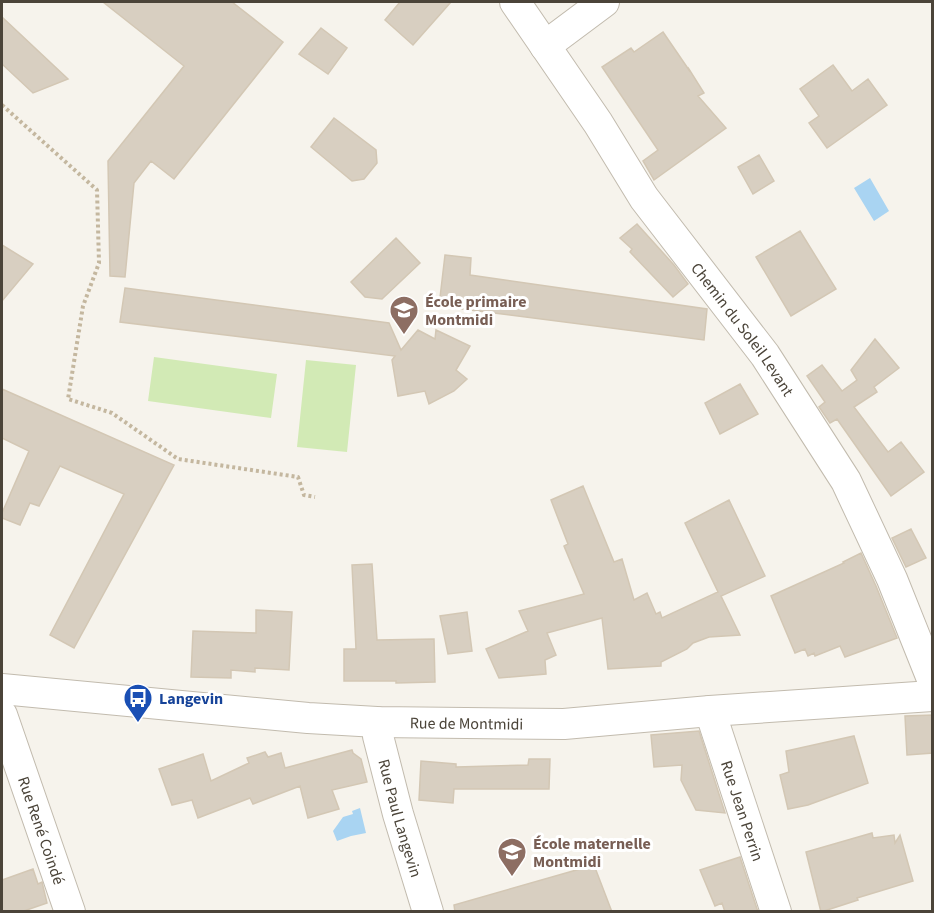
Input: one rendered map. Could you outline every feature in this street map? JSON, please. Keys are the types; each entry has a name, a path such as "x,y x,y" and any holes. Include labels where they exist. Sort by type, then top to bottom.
{"street":[{"name":"Chemin du Soleil Levant","path":"515,2 598,123 644,198 765,355 846,481 892,579 933,679"},
{"path":"545,46 604,2"},
{"name":"Rue de Montmidi","path":"2,689 308,718 377,722 564,724 710,711 933,696"},
{"name":"Rue Jean Perrin","path":"710,711 776,912"},
{"name":"Rue René Coindé","path":"2,715 70,912"},
{"name":"Rue Paul Langevin","path":"377,722 378,736 398,814 428,912"}],"path":[{"path":"2,105 97,190 99,263 83,306 68,399 112,413 178,459 298,477 304,495 315,496"}],"green space":[{"path":"154,357 277,374 271,418 148,401"},
{"path":"306,360 356,365 347,452 297,447"}],"water":[{"path":"870,178 889,211 874,221 854,188"},
{"path":"360,808 366,833 337,841 333,831 343,817 353,814 352,811"}],"building":[{"path":"103,2 232,2 283,42 174,179 151,161 134,183 125,277 110,276 108,161 184,66"},
{"path":"400,2 451,2 413,45 385,20"},
{"path":"2,17 68,79 33,93 2,64"},
{"path":"321,28 347,48 328,74 299,54"},
{"path":"663,32 704,93 698,96 726,128 654,180 643,161 658,150 602,67 631,48 634,52"},
{"path":"833,65 852,91 868,79 887,105 827,148 809,123 819,116 800,89"},
{"path":"334,118 376,150 377,163 364,179 352,181 311,147"},
{"path":"759,155 774,181 753,194 738,167"},
{"path":"637,224 688,284 673,297 630,252 632,249 620,238"},
{"path":"800,231 836,289 791,316 756,257"},
{"path":"396,238 420,263 382,299 365,297 351,282"},
{"path":"2,245 33,264 2,301"},
{"path":"445,255 471,258 470,275 707,309 704,340 439,306"},
{"path":"125,288 389,323 401,350 418,330 435,339 436,330 470,346 456,370 467,379 454,391 429,404 425,391 398,396 392,360 395,356 120,322"},
{"path":"875,339 899,368 874,387 877,392 854,407 888,452 901,442 924,472 891,496 837,419 830,423 819,407 825,402 807,376 822,365 842,391 857,380 851,370"},
{"path":"740,384 758,414 720,434 705,403"},
{"path":"2,389 174,465 74,648 50,635 124,494 60,466 39,506 30,503 20,525 2,518 2,513 29,451 2,438"},
{"path":"583,486 614,562 622,559 634,600 647,593 656,614 660,612 662,618 718,592 685,523 729,500 765,576 721,596 740,635 709,637 693,643 687,649 661,662 661,666 608,669 602,618 547,633 556,655 545,660 546,674 499,678 486,649 528,631 519,611 584,594 564,546 568,544 551,500"},
{"path":"911,529 926,558 906,567 892,538"},
{"path":"861,553 897,638 845,657 840,646 815,656 814,653 808,656 805,649 795,653 771,596"},
{"path":"372,564 377,640 434,639 435,682 344,681 344,649 356,649 352,565"},
{"path":"256,610 292,612 289,670 255,668 255,672 231,670 231,678 191,677 193,631 256,633"},
{"path":"467,612 472,651 448,654 440,616"},
{"path":"933,715 933,753 907,755 905,716"},
{"path":"699,731 725,813 696,810 681,780 682,765 654,767 651,735"},
{"path":"854,736 868,783 808,805 788,809 780,775 789,772 786,751"},
{"path":"352,750 361,759 367,782 332,790 339,809 308,818 300,786 253,804 250,798 198,818 192,800 172,805 159,769 203,754 211,781 249,763 247,758 265,752 268,757 281,753 285,768"},
{"path":"529,759 550,759 549,789 454,789 453,803 419,800 421,761 456,764 456,767 528,765"},
{"path":"872,833 873,838 894,835 895,843 900,835 913,881 821,912 806,852"},
{"path":"740,857 758,912 725,912 722,903 715,906 700,870"},
{"path":"594,865 612,912 455,912 454,905"},
{"path":"33,869 38,884 42,882 47,903 21,912 2,912 2,880"}],"place":[{"name":"École primaire Montmidi","path":"404,336"},
{"name":"Langevin","path":"138,724"},
{"name":"École maternelle Montmidi","path":"512,878"}]}
